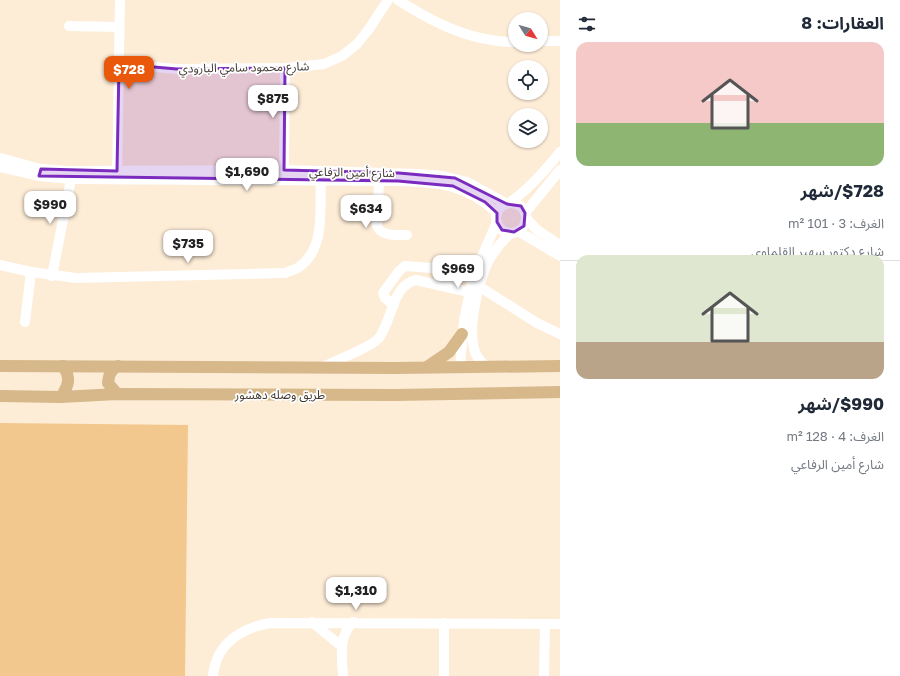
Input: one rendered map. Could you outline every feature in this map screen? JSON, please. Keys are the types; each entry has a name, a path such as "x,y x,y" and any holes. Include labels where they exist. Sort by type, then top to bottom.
{"main road":[{"path":"425,368 449,352 462,334"},
{"path":"0,366 425,368 560,366"},
{"path":"61,396 69,381 68,374 63,366"},
{"path":"117,394 108,383 108,375 113,368 118,366"},
{"name":"طريق وصله دهشور","path":"0,396 117,394 395,395 560,392"}],"street":[{"path":"117,175 120,0"},
{"name":"شارع محمود سامي البارودي","path":"119,64 177,69 285,68 324,64 342,56 357,44 388,0"},
{"path":"398,0 437,23 455,31 493,40 508,41"},
{"path":"69,26 119,27"},
{"path":"548,41 560,41"},
{"path":"284,170 285,68"},
{"path":"486,366 474,350 469,320 469,292 477,264 497,218 499,209 524,192 548,168 560,152"},
{"name":"شارع أمين الرفاعي","path":"0,158 40,173 321,182 418,182 453,186 475,195 497,218"},
{"name":"شارع أمين الرفاعي","path":"0,166 70,179 117,175 284,170 399,172 443,176 467,182 508,203"},
{"path":"460,367 462,334 469,320 488,262 499,245 514,232 524,226 526,215 535,200 560,170"},
{"path":"0,265 52,276 76,278 285,273 299,267 310,256 317,242 321,171"},
{"path":"52,276 70,179"},
{"path":"379,182 377,226 379,231 384,234 407,235"},
{"path":"524,192 528,199 535,200"},
{"path":"508,203 517,204 537,230 560,245"},
{"path":"497,218 502,230 514,232 560,256"},
{"path":"488,239 495,240 499,245"},
{"path":"394,305 385,298 383,293 399,271 406,266 445,270 450,276 448,287"},
{"path":"25,322 31,272"},
{"path":"323,367 377,340 403,287 413,281 469,292"},
{"path":"480,287 531,320 560,334"},
{"path":"312,622 341,646"},
{"path":"343,676 341,646 345,632 353,622"},
{"path":"213,676 218,658 226,644 238,633 254,626 270,623 353,622 560,624"},
{"path":"444,623 444,676"},
{"path":"544,676 545,624"}],"highlighted area":[{"path":"119,64 177,69 285,68 284,170 399,173 455,178 507,204 521,206 525,213 524,226 514,232 502,230 497,222 497,213 485,202 453,186 398,181 39,176 41,169 117,171"}],"shaded area":[{"path":"0,423 188,425 185,676 0,676"}]}
